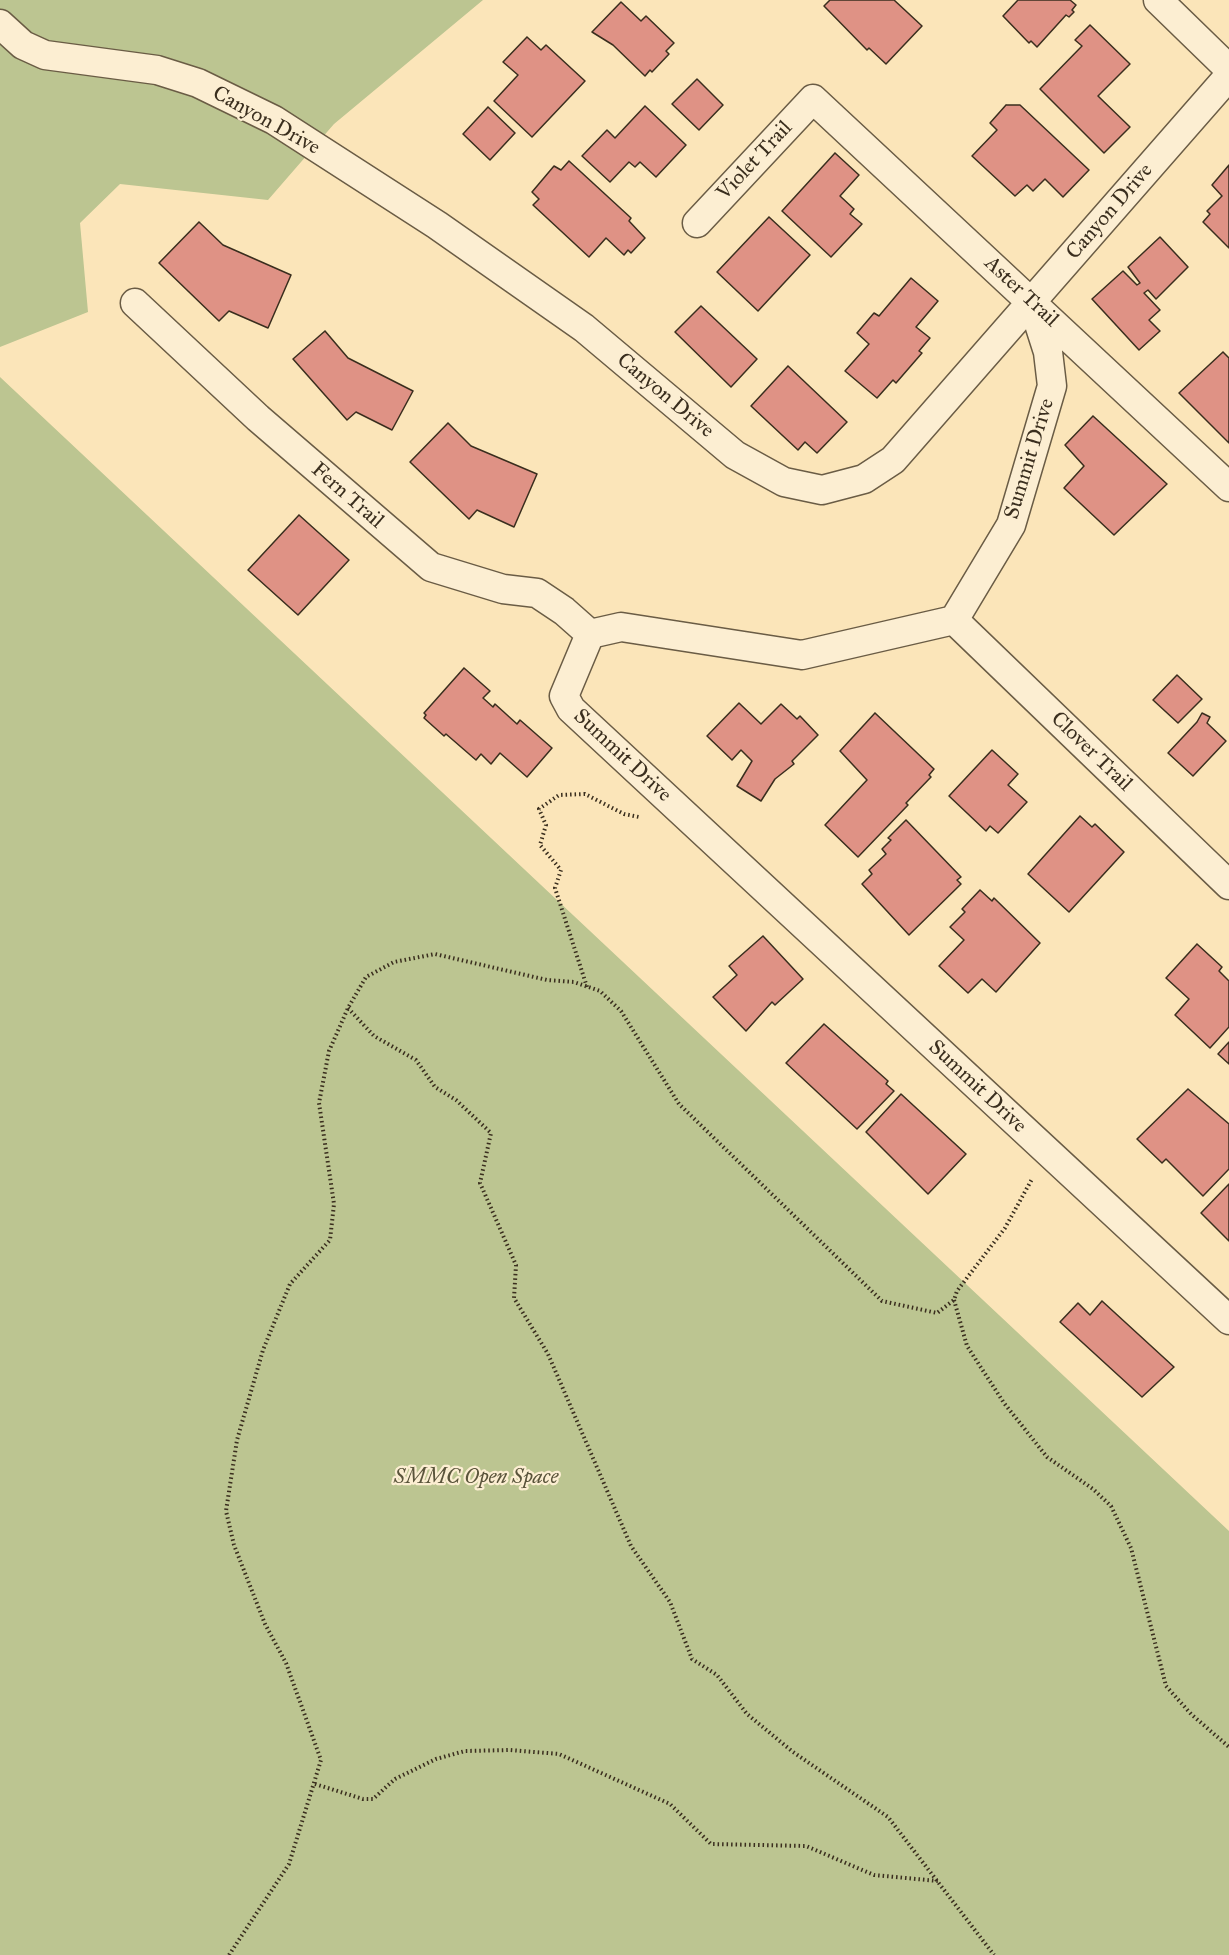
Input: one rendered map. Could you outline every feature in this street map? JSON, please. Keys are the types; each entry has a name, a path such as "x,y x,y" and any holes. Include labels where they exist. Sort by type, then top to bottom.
{"street":[{"path":"1158,0 1229,69"},
{"name":"Canyon Drive","path":"0,24 23,45 45,55 158,70 198,83 274,120 437,225 584,327 735,455 784,482 822,490 864,479 893,460 1229,76"},
{"name":"Aster Trail","path":"813,99 1229,487"},
{"name":"Violet Trail","path":"697,223 813,99"},
{"name":"Summit Drive","path":"954,620 1011,525 1052,386 1048,352 1032,302"},
{"name":"Fern Trail","path":"135,303 258,418 431,567 503,589 537,593 564,611 590,634"},
{"path":"590,634 621,627 802,656 954,620"},
{"name":"Clover Trail","path":"954,620 1229,885"},
{"name":"Summit Drive","path":"590,634 566,688 566,703 1229,1320"}],"path":[{"path":"587,987 555,888 561,870 540,845 546,825 539,809 559,795 585,794 624,814 661,822 682,813"},
{"path":"229,1955 289,1864 295,1838 315,1784 321,1760 286,1663 265,1624 238,1555 226,1511 237,1440 263,1350 290,1284 330,1240 334,1204 319,1103 329,1051 348,1008 366,977 393,962 435,954 600,991 621,1011 679,1104 882,1301 937,1313 954,1300 957,1291 1005,1228 1047,1152"},
{"path":"348,1008 374,1036 416,1060 435,1087 456,1100 491,1133 480,1183 516,1265 514,1298 548,1354 631,1546 670,1602 692,1659 717,1675 747,1714 784,1744 888,1817 994,1955"},
{"path":"954,1300 967,1346 1004,1403 1047,1457 1093,1489 1111,1506 1131,1548 1166,1686 1191,1714 1229,1747"},
{"path":"315,1784 363,1799 373,1799 395,1779 436,1759 465,1751 510,1750 559,1754 670,1804 711,1844 806,1846 874,1875 939,1881"}],"green space":[{"path":"0,0 483,0 334,124 268,200 120,184 80,223 88,312 0,347"},
{"name":"SMMC Open Space","path":"0,377 1229,1531 1229,1955 0,1955"}],"building":[{"path":"830,0 894,0 922,26 886,64 869,48 867,50 824,6"},
{"path":"1018,0 1070,0 1076,5 1072,10 1074,12 1069,17 1066,15 1037,47 1031,41 1029,43 1003,16"},
{"path":"621,2 641,21 646,16 674,43 666,51 669,54 645,76 613,45 592,32"},
{"path":"1090,25 1130,64 1098,96 1130,127 1104,153 1040,89 1082,46 1075,40"},
{"path":"527,37 541,50 546,45 585,81 532,137 494,101 518,75 503,62"},
{"path":"697,79 723,105 699,130 672,104"},
{"path":"1006,105 1020,105 1089,170 1063,197 1045,179 1033,191 1027,185 1015,196 972,156 997,130 990,123"},
{"path":"645,106 686,145 656,177 640,162 635,167 629,162 610,182 582,156 607,130 615,138"},
{"path":"488,107 515,133 490,160 463,134"},
{"path":"835,153 859,175 840,196 854,209 850,214 862,224 831,257 782,211"},
{"path":"569,161 631,218 629,221 645,238 631,253 628,250 624,255 606,238 589,257 533,205 539,199 532,192 554,166 561,170"},
{"path":"1229,165 1229,248 1203,222 1210,214 1207,211 1222,196 1212,185"},
{"path":"769,217 810,255 758,311 717,272"},
{"path":"199,222 223,245 291,275 268,328 229,311 219,321 159,263"},
{"path":"1160,237 1188,267 1156,299 1148,290 1144,293 1160,310 1149,320 1160,331 1139,350 1092,299 1123,271 1137,285 1140,283 1128,267"},
{"path":"911,278 938,301 916,327 930,338 919,351 922,353 896,383 893,380 877,398 845,371 869,344 857,333 874,313 879,316"},
{"path":"701,306 757,359 731,387 675,332"},
{"path":"325,331 348,358 413,391 392,430 356,412 347,420 293,359"},
{"path":"1223,352 1229,358 1229,443 1179,393"},
{"path":"788,366 847,422 817,453 805,442 798,450 751,406"},
{"path":"1093,416 1167,484 1114,535 1064,488 1084,466 1065,445"},
{"path":"448,423 471,446 537,474 514,527 477,510 469,519 410,462"},
{"path":"299,515 349,560 298,615 248,570"},
{"path":"464,668 490,691 483,698 493,707 495,704 517,724 520,720 552,748 527,777 500,753 491,764 481,754 476,760 424,718 426,715 424,713"},
{"path":"1177,675 1202,699 1178,723 1153,700"},
{"path":"739,703 761,724 781,704 797,719 800,716 818,735 792,761 794,764 775,779 761,801 737,786 752,761 741,750 732,760 707,736"},
{"path":"875,713 934,769 929,775 931,777 906,803 908,805 858,857 825,825 867,780 840,751"},
{"path":"1202,713 1210,717 1207,723 1226,741 1193,776 1168,753 1197,722"},
{"path":"992,750 1018,774 1008,785 1027,802 998,833 990,826 986,831 949,796"},
{"path":"1080,816 1092,827 1095,824 1124,852 1069,912 1028,874"},
{"path":"906,820 961,877 957,880 961,884 909,935 862,884 872,874 869,870 886,854 882,849 891,840 888,838"},
{"path":"980,890 992,901 994,898 1040,943 996,992 982,979 968,993 939,966 964,940 950,927 965,912 962,909"},
{"path":"763,936 803,979 775,1005 772,1002 746,1031 713,997 737,975 729,966"},
{"path":"1197,944 1222,967 1219,971 1229,981 1229,1027 1210,1048 1175,1015 1189,999 1166,978"},
{"path":"824,1024 888,1081 886,1084 894,1091 857,1129 786,1063"},
{"path":"1229,1042 1229,1064 1218,1054"},
{"path":"1188,1089 1229,1124 1229,1169 1203,1196 1166,1159 1162,1163 1137,1139"},
{"path":"901,1094 966,1154 928,1194 866,1132"},
{"path":"1229,1184 1229,1241 1201,1213"},
{"path":"1102,1301 1174,1367 1142,1397 1060,1322 1078,1303 1090,1315"}]}
